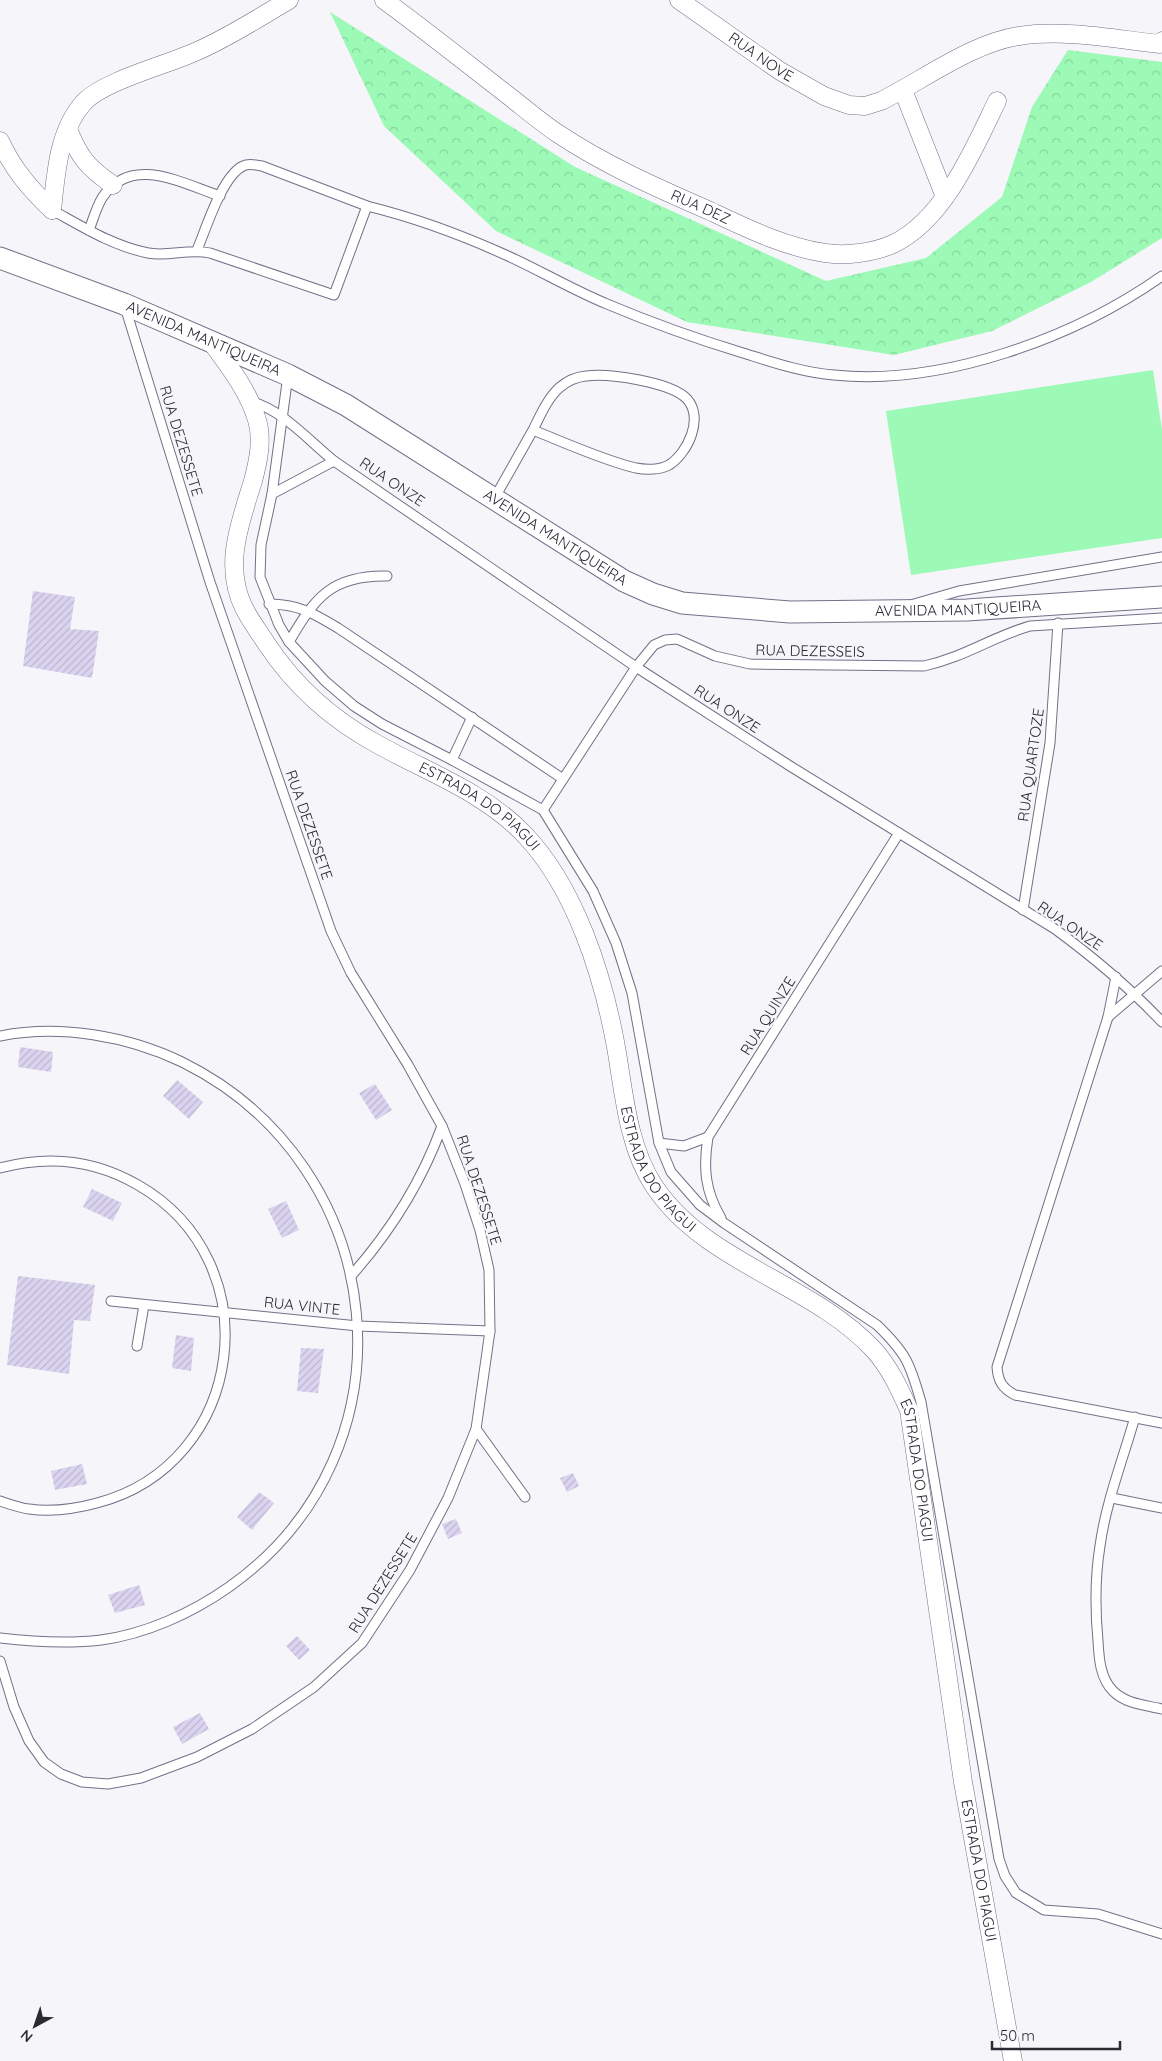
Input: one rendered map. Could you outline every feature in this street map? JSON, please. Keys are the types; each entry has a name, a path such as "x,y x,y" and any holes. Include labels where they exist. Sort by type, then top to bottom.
{"street":[{"path":"52,210 56,170 68,129 84,102 101,88 197,51 289,0"},
{"name":"RUA DEZ","path":"384,0 437,38 554,131 590,154 634,177 785,242 825,253 860,253 892,244 917,227 945,197 971,154 997,101"},
{"name":"RUA NOVE","path":"679,0 780,71 824,96 850,105 865,106 881,101 903,90"},
{"path":"945,197 903,90 979,48 1017,36 1049,33 1161,43"},
{"path":"68,129 77,153 93,171 113,185"},
{"path":"0,141 10,163 26,186 52,210"},
{"name":"AVENIDA MANTIQUEIRA","path":"0,258 124,304 288,375 346,405 624,581 653,594 682,603 790,612 893,612 1162,597"},
{"name":"ESTRADA DO PIAGUI","path":"212,343 235,374 249,401 257,420 260,443 257,467 232,558 234,582 243,608 287,674 315,702 343,724 477,797 502,813 525,836 550,866 574,913 595,963 611,1017 627,1108 637,1150 653,1184 674,1212 704,1237 850,1328 874,1351 893,1375 901,1392 909,1410 963,1782 1013,2061"}],"lane":[{"path":"196,250 220,196 233,173 242,166 250,164 262,166 367,206 430,224 456,234 508,256 606,304 682,335 775,363 832,375 878,378 953,366 1009,354 1062,332 1161,278"},
{"path":"89,230 101,200 113,185 133,175 150,173 220,196"},
{"path":"52,210 115,243 148,253 176,255 196,250 243,263 334,295 367,206"},
{"name":"RUA DEZESSETE","path":"0,1661 14,1707 29,1741 44,1762 61,1774 82,1782 108,1784 141,1778 197,1757 252,1729 314,1687 362,1642 410,1570 448,1498 476,1429 490,1330 489,1270 482,1238 465,1184 442,1126 408,1065 351,974 331,931 210,582 124,304"},
{"path":"288,375 272,494 261,545 260,577 269,604 289,642 325,681 354,706 382,724 543,810 593,891 616,943 632,993 659,1143 671,1172 700,1205 724,1223 877,1324 898,1345 911,1366 921,1402 999,1859 1004,1876 1016,1893 1044,1910 1060,1913 1098,1914 1162,1934"},
{"path":"494,499 545,406 558,388 572,379 588,376 655,384 675,390 687,399 694,410 694,423 688,446 668,466 655,469 636,468 532,430"},
{"name":"RUA ONZE","path":"249,401 265,405 334,461 366,480 636,667 790,766 1054,928 1116,977 1162,1022"},
{"path":"272,494 334,461"},
{"path":"893,612 924,600 959,591 1162,557"},
{"path":"289,642 308,610 325,592 343,581 365,576 387,576"},
{"path":"269,604 289,604 308,610 338,628 563,779"},
{"name":"RUA DEZESSEIS","path":"543,810 636,667 654,645 665,640 677,638 716,656 750,664 924,666 948,661 972,652 1010,632 1030,626 1162,618"},
{"name":"RUA QUARTOZE","path":"1023,910 1050,743 1058,623"},
{"path":"452,760 472,717"},
{"name":"RUA QUINZE","path":"724,1223 712,1202 706,1186 704,1160 708,1137 899,833"},
{"path":"1108,1017 1162,971"},
{"path":"1116,977 1108,1017 997,1367 1000,1384 1015,1395 1162,1423"},
{"path":"0,1036 63,1032 113,1038 162,1052 208,1075 249,1104 285,1140 310,1175 337,1227 352,1276 358,1326 355,1381 339,1444 321,1486 290,1532 252,1571 206,1603 156,1626 94,1640 48,1644 0,1638"},
{"path":"352,1276 370,1254 414,1187 430,1160 442,1126"},
{"path":"659,1143 684,1146 708,1137"},
{"path":"0,1168 27,1161 73,1161 118,1173 158,1196 190,1228 213,1268 225,1312 226,1358 214,1402 191,1442 159,1474 119,1498 75,1509 29,1509 0,1502"},
{"name":"RUA VINTE","path":"111,1301 358,1326 490,1330"},
{"path":"137,1346 144,1305"},
{"path":"1135,1417 1100,1544 1096,1578 1096,1621 1100,1661 1105,1679 1122,1699 1162,1709"},
{"path":"476,1429 525,1497"},
{"path":"1112,1498 1162,1508"}],"green space":[{"path":"330,12 575,167 826,281 926,258 1002,197 1032,107 1068,50 1162,62 1162,238 1091,282 992,331 894,355 687,322 496,231 384,126"},
{"path":"1153,370 1162,430 1162,538 911,575 886,411"}],"building":[{"path":"33,591 75,597 70,629 99,631 92,678 23,666"},
{"path":"20,1047 53,1052 51,1072 18,1067"},
{"path":"177,1080 203,1102 189,1119 163,1096"},
{"path":"375,1084 392,1110 376,1120 359,1093"},
{"path":"92,1189 122,1203 113,1221 83,1207"},
{"path":"286,1201 299,1230 282,1238 268,1209"},
{"path":"18,1276 95,1285 90,1321 74,1320 69,1374 7,1365"},
{"path":"176,1335 194,1338 191,1371 172,1368"},
{"path":"301,1348 324,1349 318,1393 297,1391"},
{"path":"82,1464 87,1484 55,1490 51,1471"},
{"path":"573,1473 579,1486 567,1492 560,1478"},
{"path":"259,1492 274,1503 252,1530 237,1517"},
{"path":"456,1519 462,1533 448,1539 442,1524"},
{"path":"139,1585 145,1605 115,1613 108,1595"},
{"path":"297,1636 310,1650 299,1660 286,1646"},
{"path":"200,1713 209,1729 182,1744 173,1727"}]}
